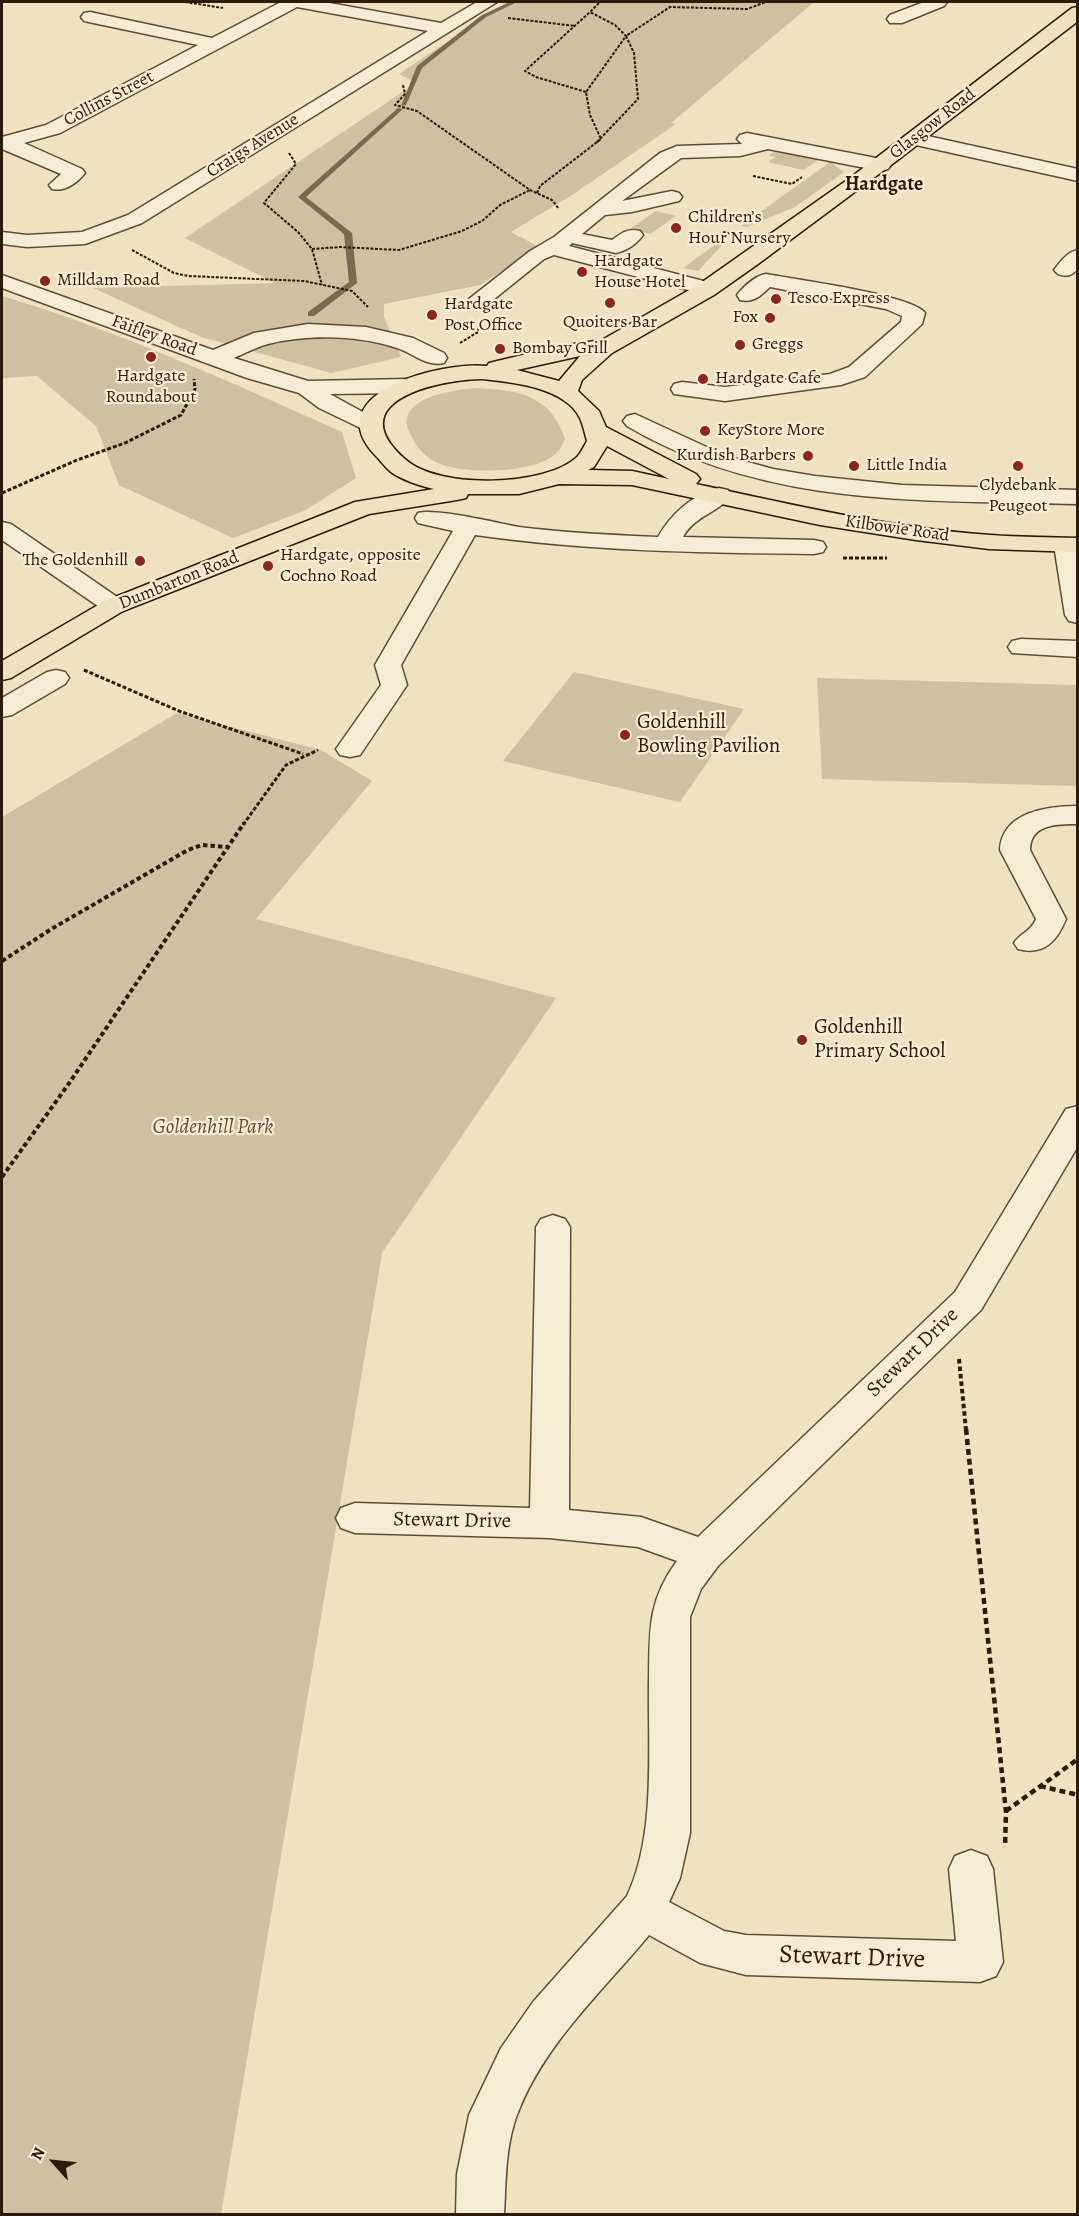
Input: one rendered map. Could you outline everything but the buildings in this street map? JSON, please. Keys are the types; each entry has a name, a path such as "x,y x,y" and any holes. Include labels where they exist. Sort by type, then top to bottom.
{"main road":[{"name":"Glasgow Road","path":"566,392 567,385 574,374 604,346 734,272 881,165 1077,12"},
{"name":"Glasgow Road","path":"481,372 560,353 604,346"},
{"path":"364,507 480,489 517,486 560,477 590,458 599,441 600,433 591,416 566,392 519,377 481,372 437,376 408,386 375,410 371,426 378,447 405,471 433,483 480,489"},
{"name":"Kilbowie Road","path":"600,433 719,495"},
{"path":"364,507 405,471"},
{"name":"Kilbowie Road","path":"560,477 632,478 820,518 916,533 989,542 1072,545"},
{"name":"Dumbarton Road","path":"2,672 114,606 364,507"}],"street":[{"name":"Collins Street","path":"4,142 53,129 293,2"},
{"path":"299,2 444,29"},
{"name":"Craigs Avenue","path":"2,238 27,241 85,238 135,219 488,2"},
{"path":"896,19 938,2"},
{"path":"90,17 212,44"},
{"path":"747,139 881,165"},
{"path":"914,139 1077,175"},
{"path":"4,142 75,174 59,185"},
{"path":"480,299 537,255 565,237 667,157 677,152 740,150 768,143"},
{"path":"598,209 632,206 672,197"},
{"path":"565,237 616,247 633,235"},
{"path":"565,237 707,289"},
{"path":"682,389 724,394 833,380 849,375 857,372 911,324 914,313 891,304 734,272"},
{"path":"748,295 766,280"},
{"name":"Faifley Road","path":"2,281 214,358 307,388 327,403 371,426"},
{"path":"214,358 262,338 308,331 366,334 405,343 436,358"},
{"name":"Faifley Road","path":"307,388 408,386"},
{"path":"635,422 667,440 729,465 796,479 865,488 1077,497"},
{"path":"865,488 884,467"},
{"path":"667,544 675,526 689,513 719,495"},
{"path":"427,518 467,527 570,539 667,544 814,547"},
{"path":"350,749 394,685 388,665 467,527"},
{"path":"2,529 114,606"},
{"path":"1072,545 1077,615"},
{"path":"1021,647 1077,649"},
{"path":"2,709 66,672"},
{"path":"1029,943 1045,934 1051,919 1015,850 1014,841 1018,832 1030,824 1056,816 1077,815"},
{"name":"Stewart Drive","path":"480,2214 481,2174 494,2115 518,2063 549,2017 643,1910 658,1878 668,1833 670,1617 683,1583 704,1555 968,1300 1067,1152 1077,1117"},
{"path":"549,1523 553,1227"},
{"name":"Stewart Drive","path":"355,1518 549,1523 641,1532 704,1555"},
{"name":"Stewart Drive","path":"643,1910 716,1949 746,1955 980,1962 971,1869"}],"path":[{"path":"586,92 536,77 525,71 600,2"},
{"path":"597,142 601,139 590,115 586,92 626,36 670,7 747,9 766,2"},
{"path":"537,193 540,186 597,142 638,99 634,53 626,36 615,25 590,12"},
{"path":"502,17 575,26"},
{"path":"367,76 404,85 405,94 395,105 417,111 530,190 552,201 565,237"},
{"path":"103,233 174,273 188,276 304,280 322,286 312,249 298,232 264,203 296,164 280,138 270,136"},
{"path":"312,249 340,247 399,250 462,231 482,221 500,205 530,190"},
{"path":"436,358 478,332 480,299"},
{"path":"2,493 77,460 125,443 181,415 195,389 193,376 214,358"},
{"path":"66,672 304,755"},
{"path":"2,1177 70,1082 286,765 304,755 321,750 350,749"},
{"path":"2,961 53,928 188,850 202,845 228,847"},
{"path":"954,1314 1006,1812 1005,1851 971,1869"},
{"path":"1006,1812 1077,1759"},
{"path":"1040,1786 1077,1795"}],"green space":[{"path":"507,2 814,2 671,123 676,124 572,195 511,232 539,247 480,285 384,304 384,317 401,357 331,373 201,337 93,288 275,283 185,238 416,83 399,74"},
{"path":"774,152 822,158 803,170 768,162 775,157 768,156"},
{"path":"830,162 844,172 795,207 747,227 741,226"},
{"path":"656,211 676,216 650,234 630,229"},
{"path":"720,241 725,242 698,271 683,268"},
{"path":"2,296 131,341 342,432 356,478 304,511 233,538 119,485 96,426 37,376 2,378"},
{"path":"476,388 519,393 542,404 559,424 565,439 559,450 549,459 536,464 504,470 455,468 429,458 418,448 407,428 408,416 413,408 432,396"},
{"name":"Goldenhill Bowling Pavilion","path":"574,672 744,709 680,802 503,761"},
{"path":"817,678 1077,685 1077,786 822,779"},
{"name":"Goldenhill Park","path":"177,713 321,750 372,781 256,919 556,998 382,1253 221,2214 2,2214 2,817"}],"waterway":[{"path":"403,105 419,67 484,16 514,2"},
{"path":"311,314 353,283 348,233 302,197 400,109"}],"place":[{"name":"Children’s Hour Nursery","path":"676,228"},
{"name":"Hardgate House Hotel","path":"582,272"},
{"name":"Milldam Road","path":"45,281"},
{"name":"Tesco Express","path":"776,299"},
{"name":"Quoiters Bar","path":"610,303"},
{"name":"Hardgate Post Office","path":"432,315"},
{"name":"Fox","path":"770,318"},
{"name":"Greggs","path":"740,345"},
{"name":"Bombay Grill","path":"500,349"},
{"name":"Hardgate Roundabout","path":"151,357"},
{"name":"Hardgate Cafe","path":"703,379"},
{"name":"KeyStore More","path":"705,431"},
{"name":"Kurdish Barbers","path":"808,456"},
{"name":"Little India","path":"854,466"},
{"name":"Clydebank Peugeot","path":"1018,466"},
{"name":"The Goldenhill","path":"140,561"},
{"name":"Hardgate, opposite Cochno Road","path":"268,566"},
{"name":"Goldenhill Bowling Pavilion","path":"625,735"},
{"name":"Goldenhill Primary School","path":"802,1040"}],"district":[{"name":"Hardgate","path":"884,185"}]}
